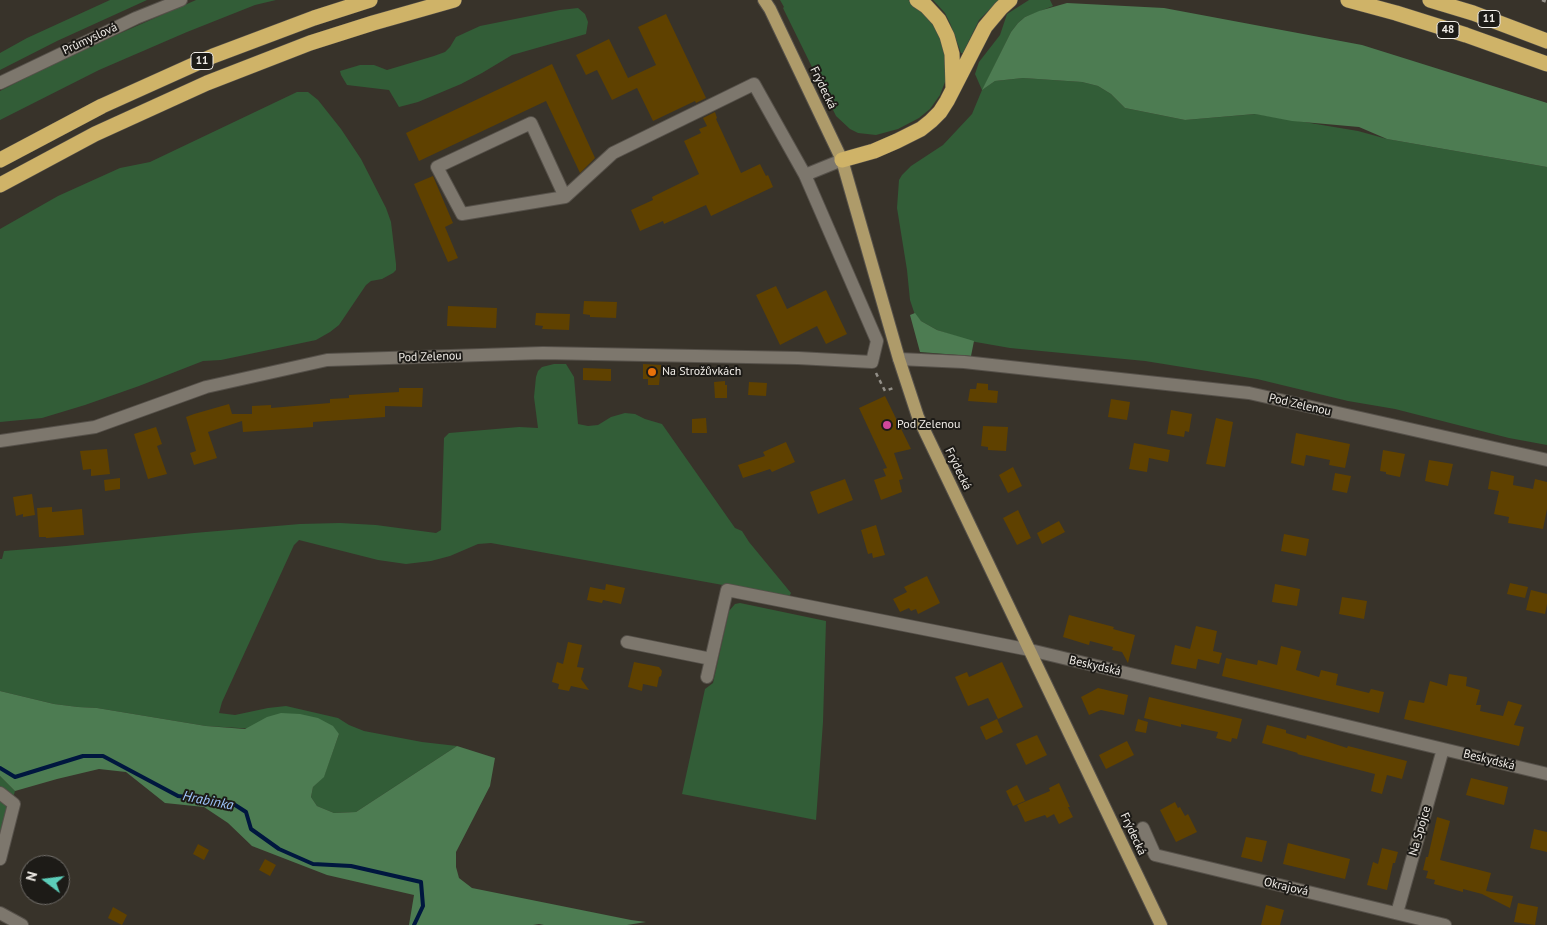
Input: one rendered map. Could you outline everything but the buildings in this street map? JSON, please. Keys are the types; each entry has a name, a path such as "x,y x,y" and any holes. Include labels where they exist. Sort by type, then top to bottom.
{"highway":[{"name":"11","path":"0,160 102,106 213,56 314,18 370,0"},
{"name":"11","path":"0,186 95,134 207,83 310,43 454,0"},
{"path":"917,0 926,6 939,20 947,36 952,54 953,89"},
{"path":"842,160 874,151 921,129 940,112 985,27 1010,0"},
{"name":"48","path":"1348,0 1466,35 1547,64"},
{"name":"11","path":"1430,0 1473,13 1547,40"}],"main road":[{"name":"Frýdecká","path":"767,5 842,160 906,383 918,417 1161,925"}],"street":[{"name":"Průmyslová","path":"0,83 136,18 181,0"},
{"path":"565,197 531,123 437,167 462,214 565,197 613,153 754,84 805,175 877,341 872,362"},
{"path":"805,175 842,160"},
{"name":"Pod Zelenou","path":"0,442 95,427 206,387 327,360 543,353 798,358 872,362"},
{"name":"Pod Zelenou","path":"899,358 964,362 1249,393 1547,460"},
{"name":"Beskydská","path":"707,677 727,590 1030,650 1547,774"},
{"path":"627,642 711,659"},
{"name":"Na Spojce","path":"1397,914 1443,749"},
{"path":"0,793 14,804 0,859"},
{"name":"Okrajová","path":"1143,828 1155,855 1445,925"},
{"path":"0,913 22,925"}],"path":[{"path":"1542,0 1547,2"},
{"path":"872,362 885,391 906,383"}],"green space":[{"path":"110,0 147,0 57,41 0,70 0,53 27,38"},
{"path":"196,0 276,0 255,5 99,70 0,120 0,91 66,57"},
{"path":"780,0 908,0 914,3 932,20 943,40 947,68 945,82 940,95 930,109 919,118 898,129 876,135 858,133 850,129 836,116"},
{"path":"933,0 999,0 979,20 963,53 961,53 945,13"},
{"path":"1029,0 1050,0 1053,6 1025,17 1018,23 1011,32 983,89 995,81 1023,78 1082,82 1098,86 1111,94 1125,108 1185,120 1256,114 1358,131 1387,139 1547,167 1547,445 1509,438 1395,409 1348,401 1257,379 1145,361 1010,348 970,341 937,330 921,321 915,315 910,300 897,208 899,180 911,166 943,145 972,114 982,90 975,74 979,62 1000,35 1007,14"},
{"path":"1067,3 1164,8 1362,45 1547,103 1547,167 1387,139 1359,127 1292,121 1255,114 1185,120 1125,108 1111,94 1098,86 1082,82 1023,78 995,81 982,90 1011,32 1018,23 1025,17 1039,11"},
{"path":"578,8 585,14 588,22 586,34 512,55 461,84 418,102 399,107 389,90 347,85 341,75 340,71 360,65 374,65 387,70 434,56 445,52 456,37 480,26"},
{"path":"297,92 308,92 318,100 341,129 361,159 386,208 391,222 396,270 382,279 371,281 366,285 339,325 316,340 221,360 203,361 139,386 42,418 0,422 0,229 58,196 120,168 150,162"},
{"path":"915,313 921,321 937,330 974,341 971,356 920,352 910,315"},
{"path":"566,364 574,377 578,424 598,425 611,417 625,413 635,414 662,424 735,528 742,531 791,593 789,597 491,543 478,544 450,556 431,561 406,564 378,560 299,540 294,545 222,702 219,713 235,715 286,706 338,718 364,731 422,742 457,746 356,812 334,813 317,806 311,797 313,787 324,776 339,734 206,726 97,708 54,704 0,691 0,559 2,559 4,551 300,524 340,523 376,525 436,533 441,530 444,438 449,433 519,427 538,428 534,397 536,377 542,367"},
{"path":"740,603 826,621 823,722 816,820 682,794 705,689 713,683 729,611 735,604"},
{"path":"0,691 54,704 97,708 206,726 245,729 267,717 281,713 300,714 318,718 333,726 339,734 324,777 313,787 311,797 317,806 334,813 356,812 457,746 495,758 490,786 456,852 456,867 459,878 472,888 646,922 627,925 409,925 414,895 327,875 252,846 228,823 204,807 165,803 126,772 99,769 15,791 0,776"},
{"path":"0,776 15,791 0,840"}],"waterway":[{"name":"Hrabinka","path":"0,768 15,777 83,756 103,756 178,796 232,803 246,812 251,829 279,849 313,864 351,866 421,882 423,906 414,925"}],"place":[{"name":"Na Strožůvkách","path":"652,372"},
{"name":"Pod Zelenou","path":"887,425"}]}
